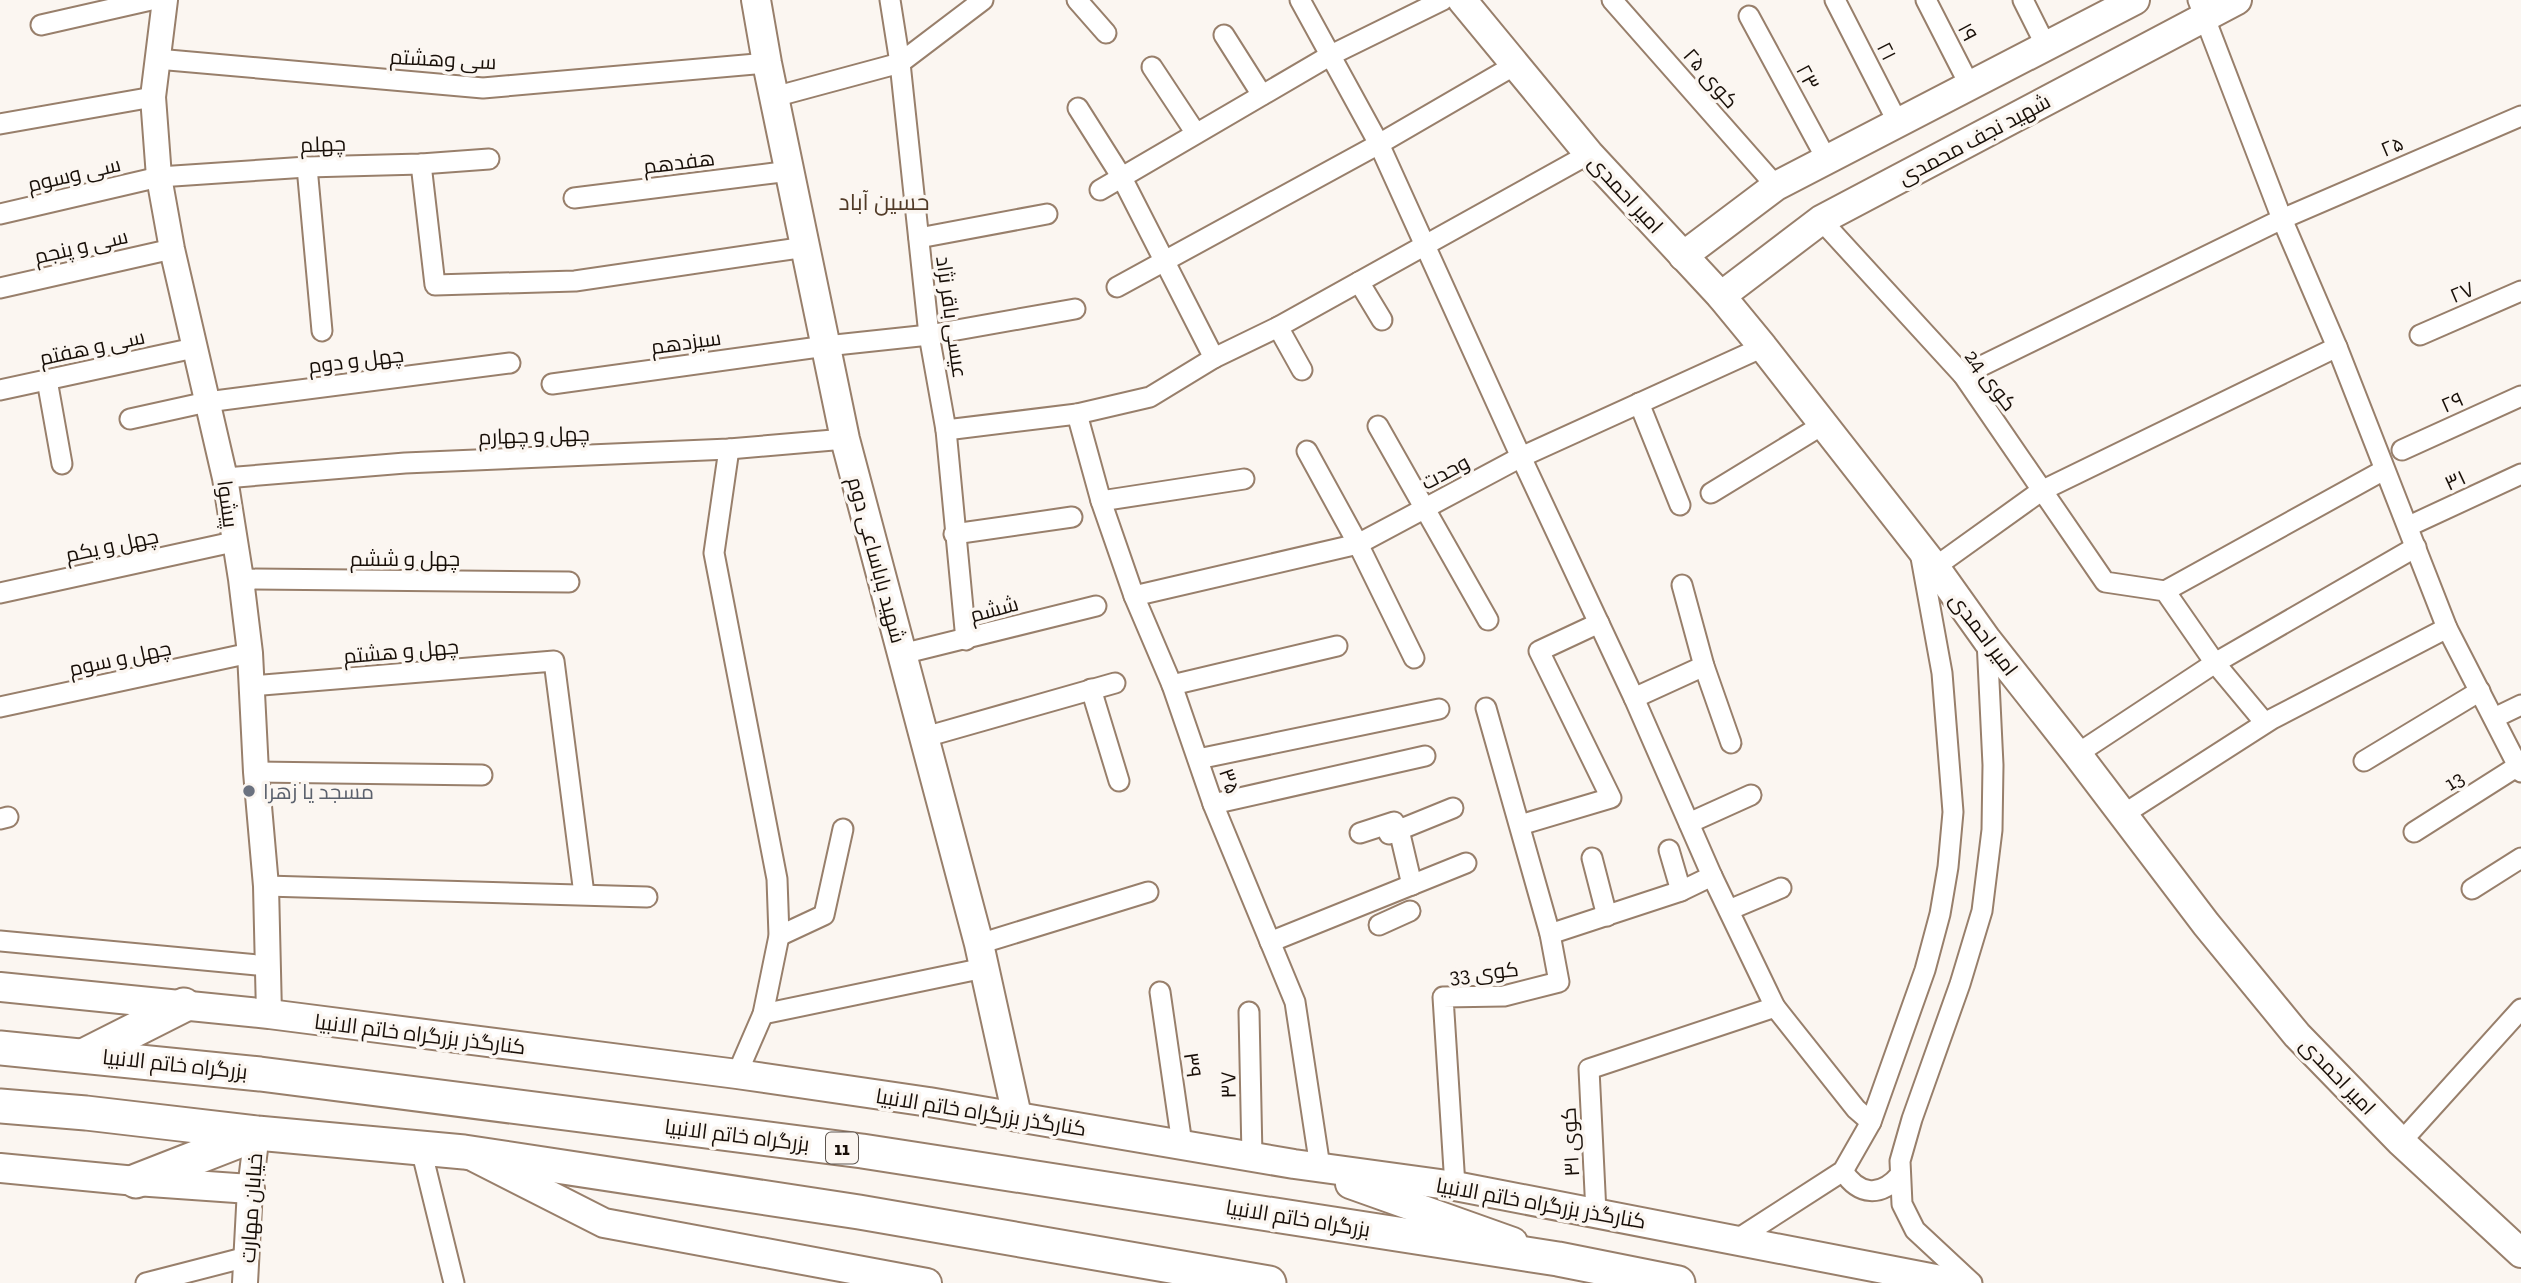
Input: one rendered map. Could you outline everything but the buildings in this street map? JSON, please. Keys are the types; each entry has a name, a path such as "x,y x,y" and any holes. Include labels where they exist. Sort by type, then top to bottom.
{"highway":[{"path":"85,1055 184,1005"},
{"name":"بزرگراه خاتم الانبیا","path":"0,1048 260,1074 862,1151 1558,1259 1678,1283"},
{"path":"0,1106 464,1152 859,1212 1269,1283"},
{"path":"136,1181 257,1133"}],"main road":[{"name":"شهید باباساعی دوم","path":"757,0 767,63 845,439 982,956 1017,1116"},
{"name":"امیر احمدی","path":"1462,0 1589,154 1721,296 1763,346 2206,924 2297,1035 2401,1142 2521,1253"},
{"name":"شهید نجف محمدی","path":"1721,296 1821,220 2202,8 2237,0"},
{"path":"1683,256 1776,186 2046,46 2124,2"},
{"name":"کنارگذر بزرگراه خاتم الانبیا","path":"0,988 269,1014 737,1074 1017,1116 1307,1165 1455,1186 1956,1283"},
{"path":"464,1152 604,1223 927,1283"},
{"path":"1307,1165 1558,1259"},
{"path":"0,1168 250,1189"}],"street":[{"path":"41,25 151,0"},
{"name":"پیشوا","path":"165,0 153,97 159,177 172,248 225,478 233,542 242,579 250,653 256,772 266,886 269,1014"},
{"name":"عیسی باقر نژاد","path":"890,0 900,63 929,335 946,430 966,640"},
{"path":"774,97 900,63 983,0"},
{"path":"1077,0 1106,33"},
{"path":"1300,0 1379,144 1634,698 1712,876 1775,1007 1856,1109 1871,1122"},
{"path":"1100,190 1195,132 1331,55 1443,0"},
{"name":"کوی ۲۵","path":"1612,0 1776,186"},
{"name":"۲۱","path":"1835,0 1898,122"},
{"name":"۱۹","path":"1926,0 1970,86"},
{"path":"2023,0 2046,46"},
{"path":"2202,8 2282,219 2337,347 2447,628 2520,769"},
{"name":"۲۳","path":"1749,16 1826,160"},
{"path":"1224,35 1262,95"},
{"name":"سی وهشتم","path":"157,60 483,88 767,63"},
{"path":"1117,286 1379,144 1515,65"},
{"path":"1152,66 1195,132"},
{"path":"0,124 153,97"},
{"path":"1078,108 1121,176 1214,358"},
{"name":"۲۵","path":"1963,375 2282,219 2521,116"},
{"path":"946,430 1077,414 1150,397 1214,358 1278,327 1589,154"},
{"name":"چهلم","path":"159,177 489,159"},
{"path":"421,164 435,285 575,281 806,247"},
{"path":"307,167 321,331"},
{"name":"هفدهم","path":"574,198 790,171"},
{"name":"سی وسوم","path":"0,214 159,177"},
{"path":"919,238 1047,214"},
{"name":"کوی 24","path":"1821,220 1963,375 2105,582 2165,591"},
{"name":"سی و پنجم","path":"0,288 172,248"},
{"path":"1359,282 1382,320"},
{"name":"۲۷","path":"2420,335 2521,291"},
{"name":"سیزدهم","path":"552,384 825,346 929,335 1075,309"},
{"path":"1278,327 1302,370"},
{"name":"وحدت","path":"1134,596 1358,544 1521,457 1763,346"},
{"path":"1735,1240 1843,1171 1871,1122 1909,1018 1934,936 1948,867 1953,812 1942,673 1927,557 2041,491 2337,347"},
{"name":"سی و هفتم","path":"0,390 194,348"},
{"name":"چهل و دوم","path":"130,419 207,402 510,363"},
{"path":"47,380 62,464"},
{"name":"۲۹","path":"2402,450 2521,396"},
{"path":"1639,403 1680,505"},
{"name":"۳۵","path":"1077,414 1101,502 1134,596 1172,685 1213,804 1295,1002 1307,1165"},
{"path":"1711,493 1824,424"},
{"path":"1378,426 1488,620"},
{"name":"چهل و چهارم","path":"225,478 405,463 729,449 845,439"},
{"path":"729,449 714,553 777,879 779,936 763,1014 737,1074"},
{"path":"1307,450 1358,544 1414,658"},
{"path":"2265,723 2215,663 2165,591 2384,470"},
{"name":"۳۱","path":"2409,526 2521,474"},
{"path":"1101,502 1244,479"},
{"path":"954,534 1072,517"},
{"name":"چهل و یکم","path":"0,593 233,542"},
{"path":"2077,754 2215,663 2416,547"},
{"name":"چهل و ششم","path":"242,579 569,582"},
{"path":"1682,585 1704,666 1731,743"},
{"name":"ششم","path":"902,654 1096,606"},
{"path":"1520,825 1611,798 1539,651 1599,623"},
{"path":"2124,814 2265,723 2447,628"},
{"path":"1972,1283 1915,1230 1902,1204 1900,1161 1982,911 1992,830 1993,765 1987,640"},
{"path":"1172,685 1337,646"},
{"name":"چهل و سوم","path":"0,707 250,653"},
{"name":"چهل و هشتم","path":"252,686 554,661 584,894"},
{"path":"1634,698 1704,666"},
{"path":"925,737 1115,682"},
{"path":"1091,689 1119,781"},
{"path":"2364,761 2480,691"},
{"path":"2494,718 2521,705"},
{"name":"کوی 33","path":"1455,1186 1443,997 1504,996 1559,982 1550,934 1486,708"},
{"path":"1198,759 1439,709"},
{"path":"1213,804 1425,756"},
{"name":"13","path":"2414,832 2520,769"},
{"path":"256,772 482,775"},
{"path":"1689,823 1751,794"},
{"path":"1392,832 1453,808"},
{"path":"1360,833 1394,822 1392,832 1412,915 1379,925"},
{"path":"779,936 824,915 843,829"},
{"path":"1669,850 1681,891"},
{"path":"1592,858 1607,916"},
{"path":"2472,889 2521,858"},
{"path":"1270,942 1466,863"},
{"path":"1550,934 1681,891 1712,876"},
{"path":"266,886 647,897"},
{"path":"1729,910 1781,887"},
{"path":"763,1014 982,956 1148,892"},
{"path":"0,941 268,967"},
{"name":"۳۹","path":"1160,992 1182,1144"},
{"name":"کوی ۳۱","path":"1596,1213 1589,1069 1775,1007"},
{"path":"2401,1142 2521,1009"},
{"name":"۳۷","path":"1249,1012 1252,1156"},
{"name":"خیابان مهارت","path":"245,1283 250,1189 257,1133"},
{"path":"421,1149 454,1283"},
{"path":"1843,1171 1849,1181 1870,1191 1893,1184 1900,1175"},
{"path":"146,1283 247,1257"}],"place":[{"name":"مسجد یا زهرا","path":"249,791"}],"district":[{"name":"حسین آباد","path":"884,202"}]}
